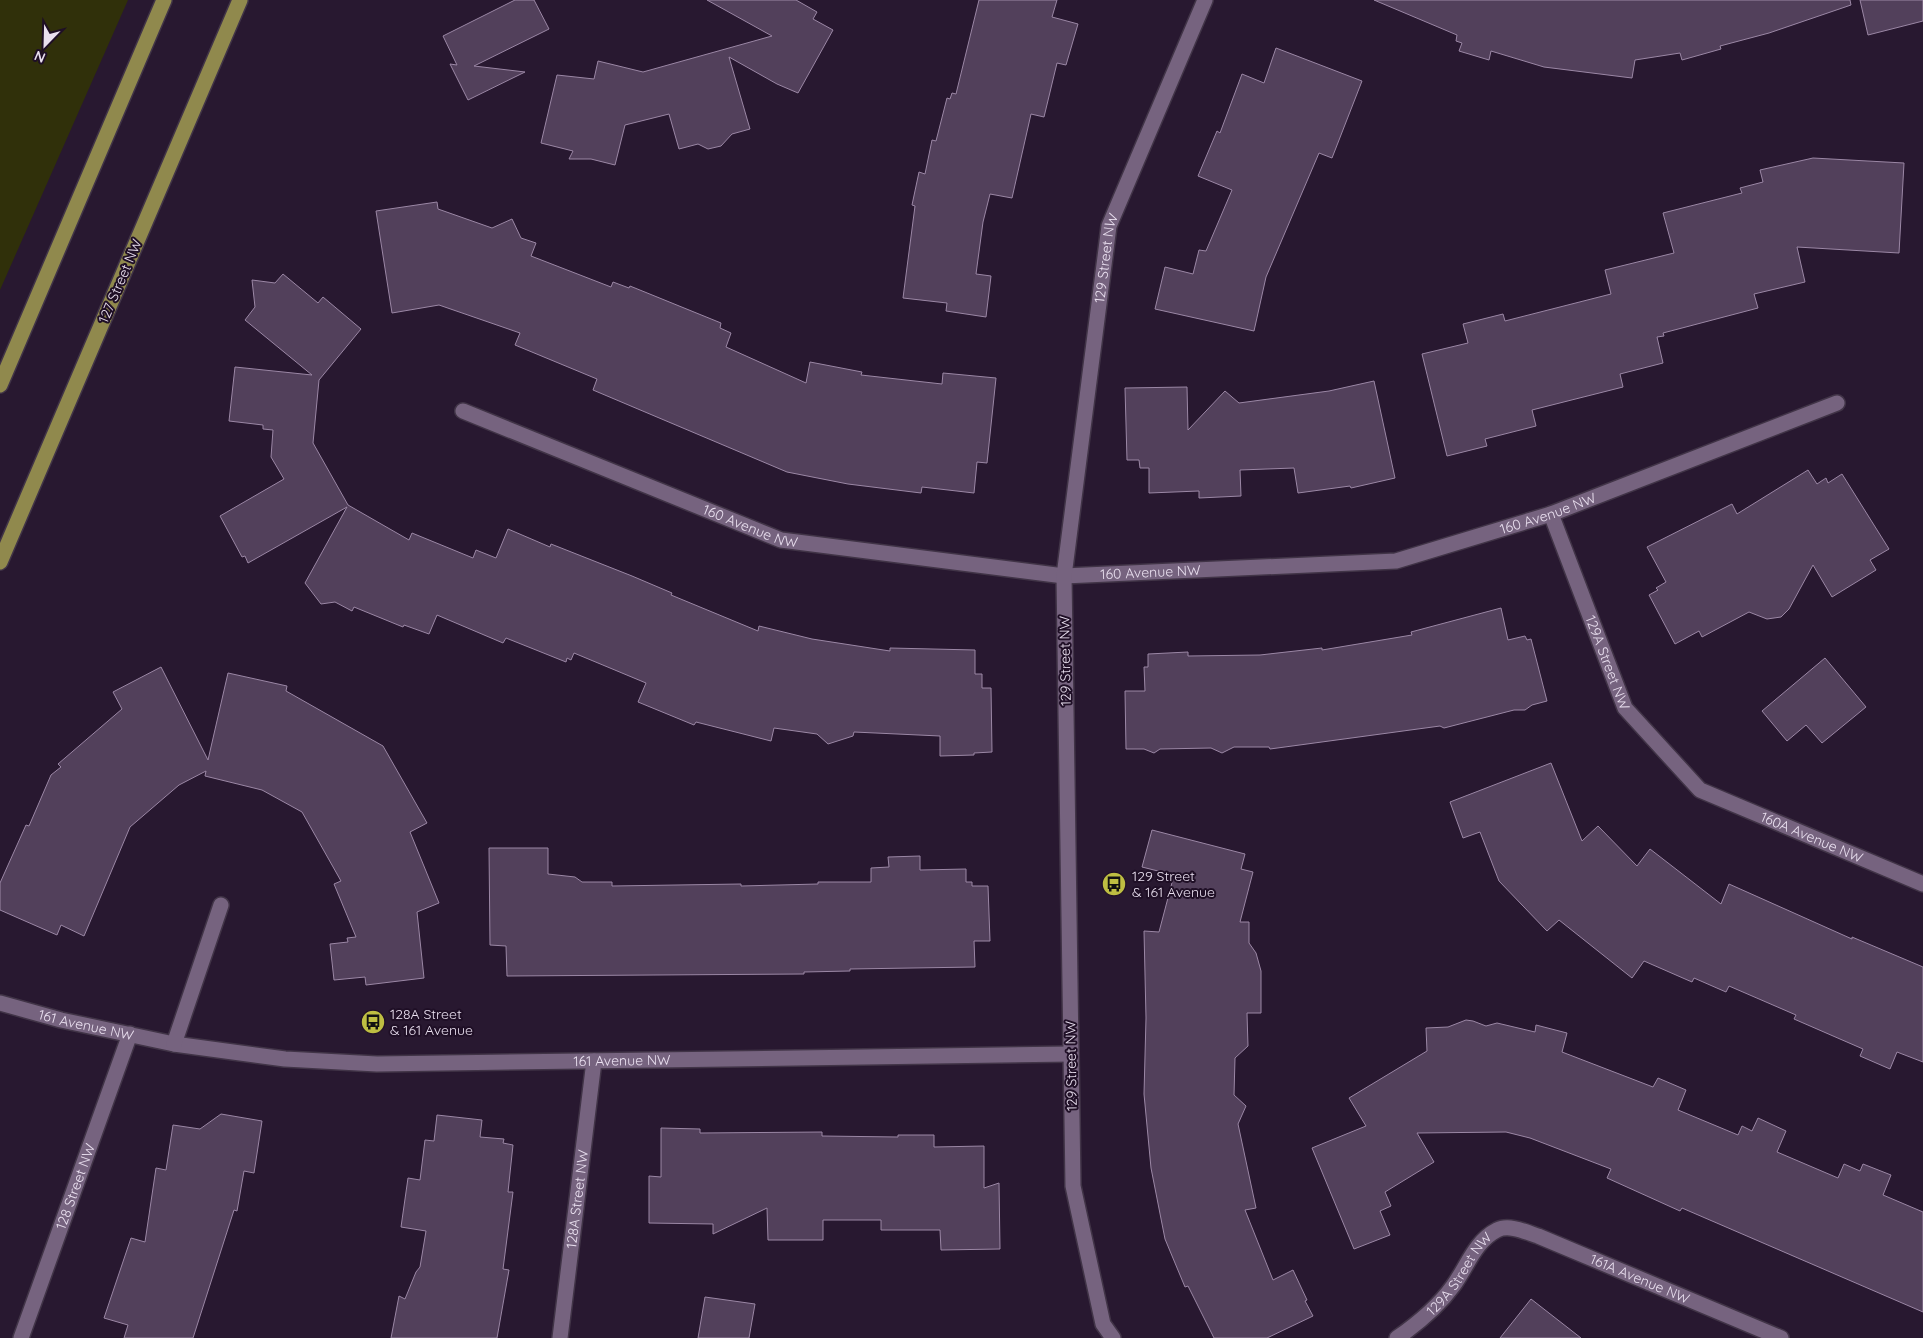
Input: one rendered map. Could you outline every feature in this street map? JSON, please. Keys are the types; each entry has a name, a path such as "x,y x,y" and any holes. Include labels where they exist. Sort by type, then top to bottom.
{"main road":[{"path":"0,385 164,0"},
{"name":"127 Street NW","path":"0,562 240,0"}],"street":[{"name":"129 Street NW","path":"1113,1338 1103,1324 1073,1186 1064,576 1109,226 1205,0"},
{"name":"160 Avenue NW","path":"463,411 781,540 1064,576 1396,561 1551,514 1837,403"},
{"name":"129A Street NW","path":"1551,514 1625,708 1700,790"},
{"name":"160A Avenue NW","path":"1700,790 1923,884"},
{"path":"174,1044 221,906"},
{"name":"161 Avenue NW","path":"0,1003 61,1020 174,1044 285,1059 368,1063 1071,1054"},
{"name":"128 Street NW","path":"21,1338 130,1034"},
{"name":"128A Street NW","path":"560,1338 594,1061"},
{"name":"129A Street NW","path":"1397,1338 1431,1311 1452,1287 1481,1242 1499,1229"},
{"name":"161A Avenue NW","path":"1499,1229 1518,1229 1538,1236 1781,1338"}],"shaded area":[{"path":"0,0 128,0 0,290"}],"building":[{"path":"515,0 534,0 549,29 474,66 525,72 468,100 450,64 457,65 443,36"},
{"path":"707,0 796,0 817,12 813,19 833,30 798,93 777,84 729,57 750,129 732,134 721,146 708,149 698,144 679,149 669,114 625,125 615,165 591,159 569,159 573,151 541,143 557,75 594,79 598,61 643,72 772,36"},
{"path":"979,0 1057,0 1052,17 1078,24 1066,65 1057,63 1044,117 1031,114 1012,198 990,194 983,222 976,274 991,276 986,317 946,311 947,303 903,298 915,206 912,205 919,172 925,174 932,140 936,141 947,98 950,99 952,93 956,94"},
{"path":"1374,0 1850,0 1851,5 1769,33 1720,46 1721,49 1682,60 1680,53 1635,60 1632,78 1544,67 1491,51 1489,60 1459,51 1462,43 1456,41 1457,35"},
{"path":"1860,0 1923,0 1923,21 1868,35"},
{"path":"1276,48 1362,81 1332,158 1319,153 1266,277 1254,331 1155,309 1165,267 1193,274 1199,250 1206,251 1232,190 1198,176 1217,131 1220,133 1242,74 1264,83"},
{"path":"1813,158 1904,163 1899,253 1797,247 1805,282 1754,294 1758,308 1663,333 1664,336 1657,337 1663,363 1620,374 1623,387 1532,410 1536,426 1485,439 1487,446 1447,456 1422,354 1468,343 1463,324 1503,314 1505,321 1611,294 1605,270 1674,253 1663,213 1742,193 1740,188 1763,182 1760,170"},
{"path":"437,202 438,209 492,228 512,219 521,238 536,243 531,256 611,287 613,282 629,288 630,286 721,323 720,328 731,333 726,347 806,383 810,362 862,372 861,375 942,384 943,373 996,378 987,463 977,462 974,493 922,487 921,493 848,484 787,472 593,390 597,379 515,345 520,333 439,305 392,313 376,211"},
{"path":"283,274 318,303 323,297 361,329 319,380 313,443 348,505 409,540 412,533 473,558 476,550 496,558 508,529 550,547 551,544 632,576 672,593 671,595 758,631 759,626 812,639 890,651 890,648 975,650 975,674 982,674 982,688 991,688 992,752 974,753 974,755 940,756 940,736 854,732 853,736 828,744 817,734 774,728 771,741 696,722 694,725 638,702 646,683 574,653 571,660 567,658 566,662 506,638 503,643 437,615 429,634 404,625 403,627 354,607 352,611 335,602 321,604 305,583 347,507 248,563 245,556 242,557 220,516 284,479 271,457 273,430 263,429 263,425 229,421 235,367 312,375 245,320 255,307 252,280 275,283"},
{"path":"1374,381 1395,478 1351,488 1350,486 1298,493 1294,468 1240,470 1241,496 1199,498 1199,491 1149,493 1149,468 1140,468 1139,460 1127,460 1125,388 1187,387 1188,430 1225,391 1239,403 1329,391"},
{"path":"1808,470 1817,484 1826,478 1828,483 1842,474 1889,549 1870,560 1876,570 1832,597 1813,565 1789,609 1781,617 1767,619 1749,612 1702,637 1699,631 1675,644 1649,595 1666,582 1647,547 1732,504 1737,514"},
{"path":"1501,608 1508,640 1525,636 1527,640 1531,639 1547,701 1532,705 1525,710 1514,710 1444,728 1440,726 1270,749 1269,747 1234,747 1222,753 1211,748 1160,749 1154,753 1144,749 1126,749 1125,691 1145,691 1144,667 1148,667 1148,654 1188,652 1188,656 1260,655 1322,648 1322,650 1412,635 1411,632"},
{"path":"1825,658 1866,707 1822,743 1806,725 1787,741 1762,711"},
{"path":"161,667 208,760 228,673 287,686 286,691 383,746 427,823 410,832 439,903 417,912 424,978 366,985 365,977 334,980 330,944 348,942 347,938 356,937 334,884 341,881 302,812 262,790 205,776 206,771 179,785 130,827 84,936 61,925 57,935 0,910 0,883 26,825 29,826 51,775 61,767 58,764 122,709 113,692"},
{"path":"1551,763 1582,841 1598,826 1637,866 1650,849 1721,904 1729,884 1852,939 1852,937 1923,967 1923,1062 1897,1052 1890,1069 1860,1056 1863,1049 1794,1019 1796,1015 1729,986 1726,992 1694,978 1692,982 1644,961 1632,978 1559,920 1547,931 1499,881 1480,832 1463,838 1450,802"},
{"path":"1152,830 1245,854 1241,869 1253,872 1240,922 1249,922 1249,943 1256,953 1261,971 1261,1013 1247,1013 1248,1046 1235,1058 1234,1095 1246,1106 1238,1124 1256,1208 1245,1210 1273,1280 1293,1270 1313,1316 1267,1338 1214,1338 1188,1286 1185,1287 1165,1239 1151,1168 1144,1094 1146,1018 1144,931 1159,932 1174,875 1142,867"},
{"path":"489,848 548,848 548,874 575,877 582,882 612,882 612,886 741,884 741,886 818,884 818,882 871,882 871,868 889,867 888,857 920,856 920,870 966,869 966,882 972,882 972,886 988,886 990,941 974,941 975,967 850,969 850,971 804,972 804,974 507,976 506,946 490,945"},
{"path":"1466,1020 1486,1026 1497,1023 1535,1032 1536,1025 1567,1033 1562,1052 1653,1087 1658,1078 1686,1090 1678,1110 1738,1135 1742,1126 1752,1131 1758,1118 1786,1131 1777,1152 1838,1178 1844,1164 1860,1171 1863,1164 1891,1175 1883,1195 1923,1212 1923,1312 1682,1208 1680,1211 1607,1178 1611,1169 1530,1138 1506,1132 1417,1133 1434,1162 1385,1192 1391,1206 1380,1211 1390,1235 1354,1249 1312,1148 1366,1126 1349,1098 1427,1051 1426,1028 1448,1027"},
{"path":"221,1114 262,1121 254,1173 244,1171 237,1211 234,1210 193,1338 124,1338 128,1325 104,1318 131,1238 145,1242 156,1168 166,1170 173,1125 200,1129"},
{"path":"437,1115 482,1120 480,1137 504,1139 503,1143 513,1145 508,1192 513,1192 503,1269 509,1270 497,1338 391,1338 399,1296 405,1299 420,1267 426,1231 401,1227 408,1178 420,1180 425,1140 434,1141"},
{"path":"661,1128 700,1129 700,1133 822,1132 822,1136 898,1137 898,1135 934,1135 934,1147 984,1146 984,1188 999,1183 1000,1249 941,1250 940,1230 881,1230 881,1220 823,1220 823,1240 768,1240 767,1208 713,1234 713,1224 649,1223 649,1176 661,1177"},
{"path":"705,1297 755,1304 749,1338 698,1338"},
{"path":"1531,1299 1581,1338 1500,1338"}],"place":[{"name":"129 Street & 161 Avenue","path":"1114,884"},
{"name":"128A Street & 161 Avenue","path":"373,1022"}]}
